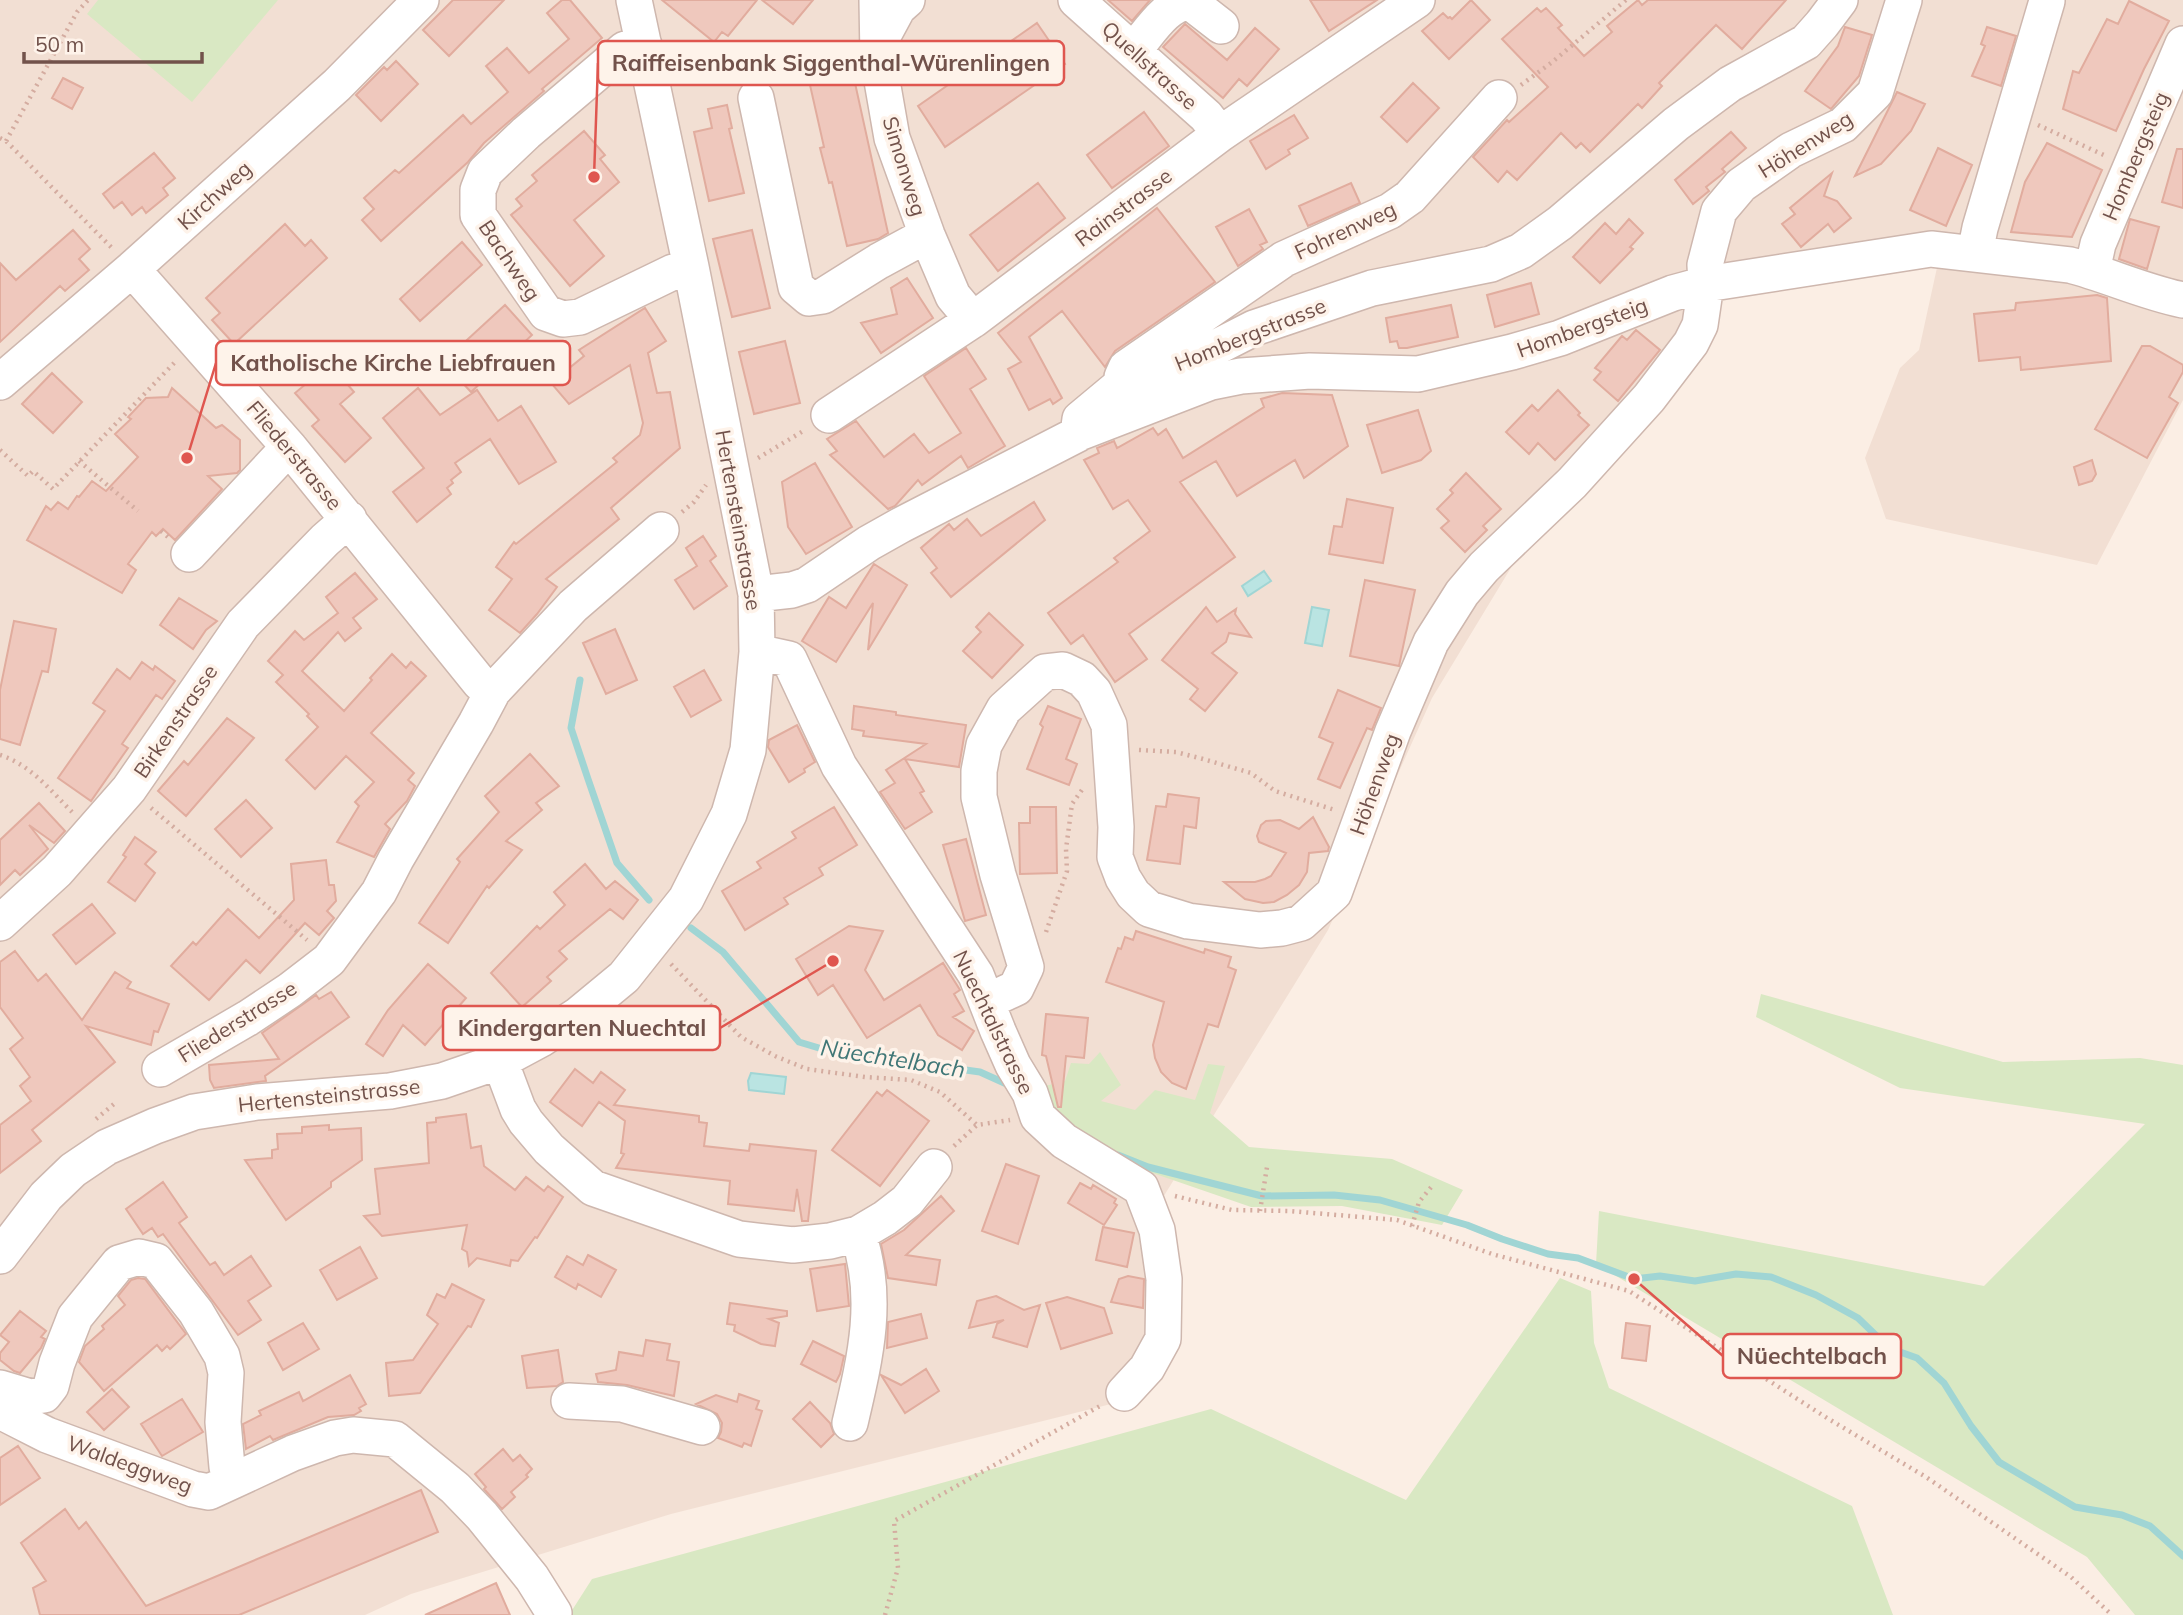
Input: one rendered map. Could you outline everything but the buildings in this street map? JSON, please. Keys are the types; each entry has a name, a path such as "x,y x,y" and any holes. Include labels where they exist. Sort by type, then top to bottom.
{"street":[{"name":"Kirchweg","path":"0,382 132,269 337,85 421,0"},
{"name":"Hertensteinstrasse","path":"0,1256 46,1196 73,1170 107,1147 155,1126 194,1112 244,1104 390,1091 442,1081 500,1061 541,1039 578,1015 624,977 686,899 729,814 748,750 757,652 756,594 691,267 634,0"},
{"name":"Simonweg","path":"877,0 878,58 892,138 927,235 953,296 973,320"},
{"path":"878,45 892,17 907,0"},
{"name":"Quellstrasse","path":"1076,0 1206,116 1220,134"},
{"name":"Rainstrasse","path":"829,415 973,320 1220,134 1417,0"},
{"name":"Hombergstrasse","path":"1078,434 1080,419 1116,389 1211,350 1254,328 1372,288 1491,264 1521,251 1560,223 1676,124 1730,84 1806,42 1840,0"},
{"name":"Höhenweg","path":"988,1001 1016,988 1026,967 998,875 979,797 979,771 984,745 1004,709 1045,672 1063,670 1082,679 1094,692 1109,725 1115,857 1122,877 1133,894 1149,909 1188,921 1260,930 1282,929 1301,923 1334,893 1393,732 1431,642 1462,593 1483,567 1572,483 1649,397 1692,343 1700,325 1706,284 1704,265 1719,211 1741,185 1791,150 1843,125 1874,93 1904,0"},
{"path":"1975,253 2047,1"},
{"path":"1134,50 1169,10 1180,3 1190,2 1221,26"},
{"name":"Hombergsteig","path":"2092,271 2098,244 2183,44"},
{"name":"Bachweg","path":"644,45 625,49 526,133 485,172 478,190 478,215 546,313 563,319 580,317 673,272 691,267"},
{"path":"756,98 796,287 809,298 823,296 927,235"},
{"name":"Fohrenweg","path":"1116,389 1126,368 1251,279 1284,258 1390,211 1410,197 1499,98"},
{"name":"Hombergsteig","path":"1078,434 1211,382 1241,376 1310,371 1418,373 1512,352 1560,338 1673,293 1706,284 1931,248 2059,264 2092,271 2157,295 2183,300"},
{"name":"Fliederstrasse","path":"132,269 289,447 480,683 493,691"},
{"path":"756,594 792,590 807,584 901,525 1078,434"},
{"path":"189,554 289,447"},
{"name":"Birkenstrasse","path":"0,923 57,872 129,789 243,624 349,519"},
{"name":"Fliederstrasse","path":"160,1069 248,1018 329,960 379,892 493,691 573,606 661,530"},
{"name":"Nuechtalstrasse","path":"757,652 789,659 839,766 976,975 1013,1065 1030,1093 1038,1117 1063,1141 1141,1188"},
{"path":"500,1061 526,1122 549,1149 593,1188 739,1239 793,1245 830,1241 858,1234 886,1218 907,1200 934,1167"},
{"path":"1124,1393 1147,1368 1163,1339 1164,1279 1157,1230 1141,1188"},
{"path":"850,1423 863,1369 870,1322 867,1260 858,1234"},
{"path":"0,1388 30,1397 44,1395 51,1386 75,1317 119,1263 139,1256 156,1261 196,1312 222,1356 226,1373 223,1422 227,1467 233,1481"},
{"path":"569,1401 622,1404 702,1427"},
{"name":"Waldeggweg","path":"0,1411 47,1435 193,1489 209,1492 293,1453 335,1438 353,1435 395,1439 454,1488 482,1516 533,1578 554,1614"}],"path":[{"path":"88,0 77,12 3,139 39,172 132,269"},
{"path":"1499,98 1551,63 1626,0"},
{"path":"2033,123 2131,167"},
{"path":"0,450 28,476 33,471 53,489 142,394 197,341"},
{"path":"750,462 829,415"},
{"path":"79,461 138,511"},
{"path":"661,530 694,502 709,480"},
{"path":"1055,905 1067,871 1066,849 1073,804 1089,781 1112,758 1143,749 1176,752 1251,773 1275,791 1362,818"},
{"path":"0,755 32,771 93,833"},
{"path":"129,789 329,960"},
{"path":"650,944 741,1037 775,1056 807,1069 911,1080 940,1092 977,1125"},
{"path":"934,1167 977,1125 1038,1117"},
{"path":"1260,1211 1267,1167"},
{"path":"1412,1226 1419,1202 1432,1186"},
{"path":"1141,1188 1231,1210 1397,1220 1492,1254 1629,1291 1926,1477 2071,1577 2112,1615"},
{"path":"885,1615 898,1568 894,1521 1124,1393"}],"shaded area":[{"path":"0,0 2183,0 2183,400 2097,565 1886,519 1865,458 1900,368 1919,350 1938,263 1727,290 1694,359 1512,566 1432,698 1328,930 1162,1199 1176,1332 1147,1395 671,1514 411,1594 365,1615 0,1615"}],"green space":[{"path":"98,0 278,0 192,102 87,14"},
{"path":"1761,994 2003,1062 2140,1058 2183,1065 2183,1615 2135,1615 2087,1557 1596,1264 1599,1211 1984,1286 2145,1124 1900,1088 1756,1017"},
{"path":"1100,1052 1121,1085 1101,1101 1135,1110 1155,1090 1195,1100 1208,1064 1225,1066 1210,1113 1249,1147 1392,1159 1463,1190 1442,1225 1342,1206 1251,1207 1138,1168 1059,1120 1045,1086 1065,1081 1071,1063 1089,1064"},
{"path":"1560,1278 1591,1291 1594,1343 1609,1388 1852,1506 1893,1615 569,1615 592,1579 1211,1409 1406,1500"}],"water":[{"path":"1264,571 1271,581 1248,596 1242,586"},
{"path":"1312,607 1329,610 1322,646 1305,643"},
{"path":"751,1073 786,1077 784,1094 749,1090"}],"waterway":[{"name":"Nüechtelbach","path":"580,680 571,728 617,863 649,900"},
{"name":"Nüechtelbach","path":"691,928 723,952 799,1042 829,1051 980,1072 1011,1086"},
{"name":"Nüechtelbach","path":"1118,1155 1148,1167 1262,1196 1334,1195 1380,1200 1467,1225 1548,1254 1578,1258 1634,1279 1660,1276 1695,1281 1736,1274 1771,1277 1816,1295 1858,1318 1889,1348 1917,1358 1944,1383 1971,1426 1999,1462 2075,1507 2122,1515 2150,1526 2183,1556"}],"place":[{"name":"Raiffeisenbank Siggenthal-Würenlingen","path":"594,177"},
{"name":"Katholische Kirche Liebfrauen","path":"187,458"},
{"name":"Kindergarten Nuechtal","path":"833,961"},
{"name":"Nüechtelbach","path":"1634,1279"}]}
